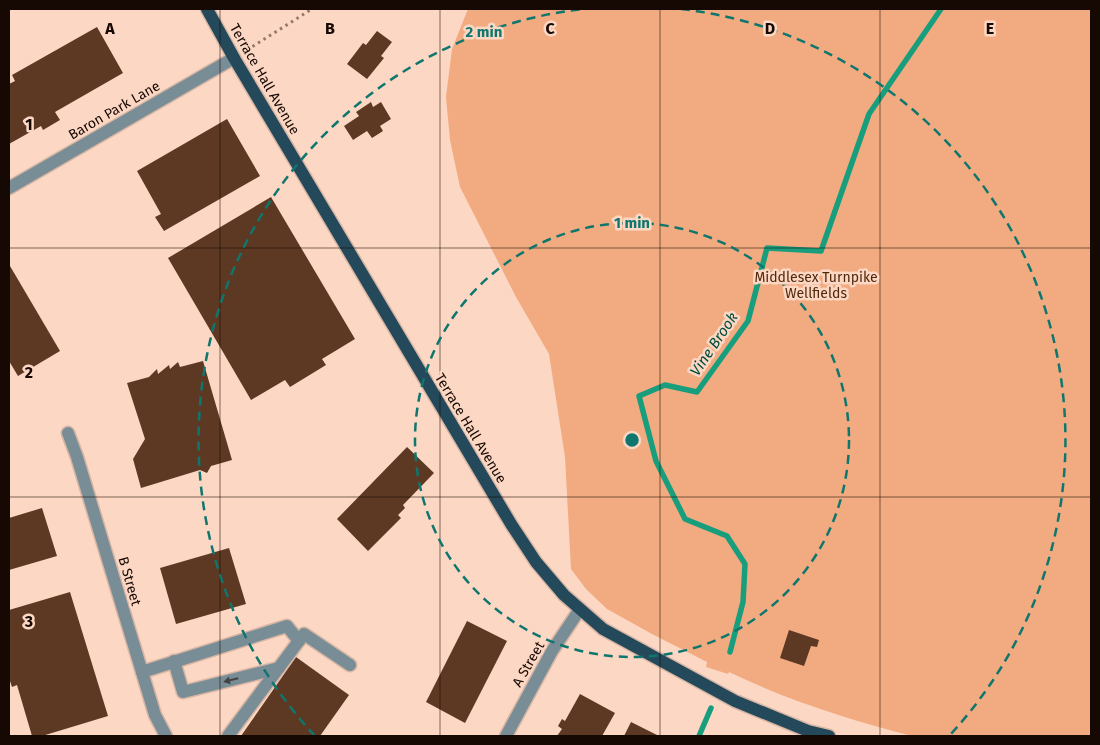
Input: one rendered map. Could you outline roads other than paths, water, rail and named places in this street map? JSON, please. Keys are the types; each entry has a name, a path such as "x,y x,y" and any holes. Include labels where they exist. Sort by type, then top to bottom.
{"main road":[{"name":"Terrace Hall Avenue","path":"207,9 234,58 511,524 536,562 564,596 603,629 735,701 808,731 829,736"}],"street":[{"name":"Baron Park Lane","path":"9,188 234,58"},
{"name":"B Street","path":"68,433 77,457 155,715 166,736"},
{"name":"A Street","path":"506,736 544,664 580,609"},
{"path":"142,672 287,626 299,641"},
{"path":"228,736 304,634 350,665"},
{"path":"174,661 183,692 279,668"}],"waterway":[{"name":"Vine Brook","path":"730,652 743,602 745,564 727,536 685,519 656,461 639,396 665,385 697,392 748,321 767,248 821,251 869,114 941,9"},
{"name":"Vine Brook","path":"699,736 711,708"}],"park label":[{"name":"Middlesex Turnpike Wellfields","path":"816,286"}]}
